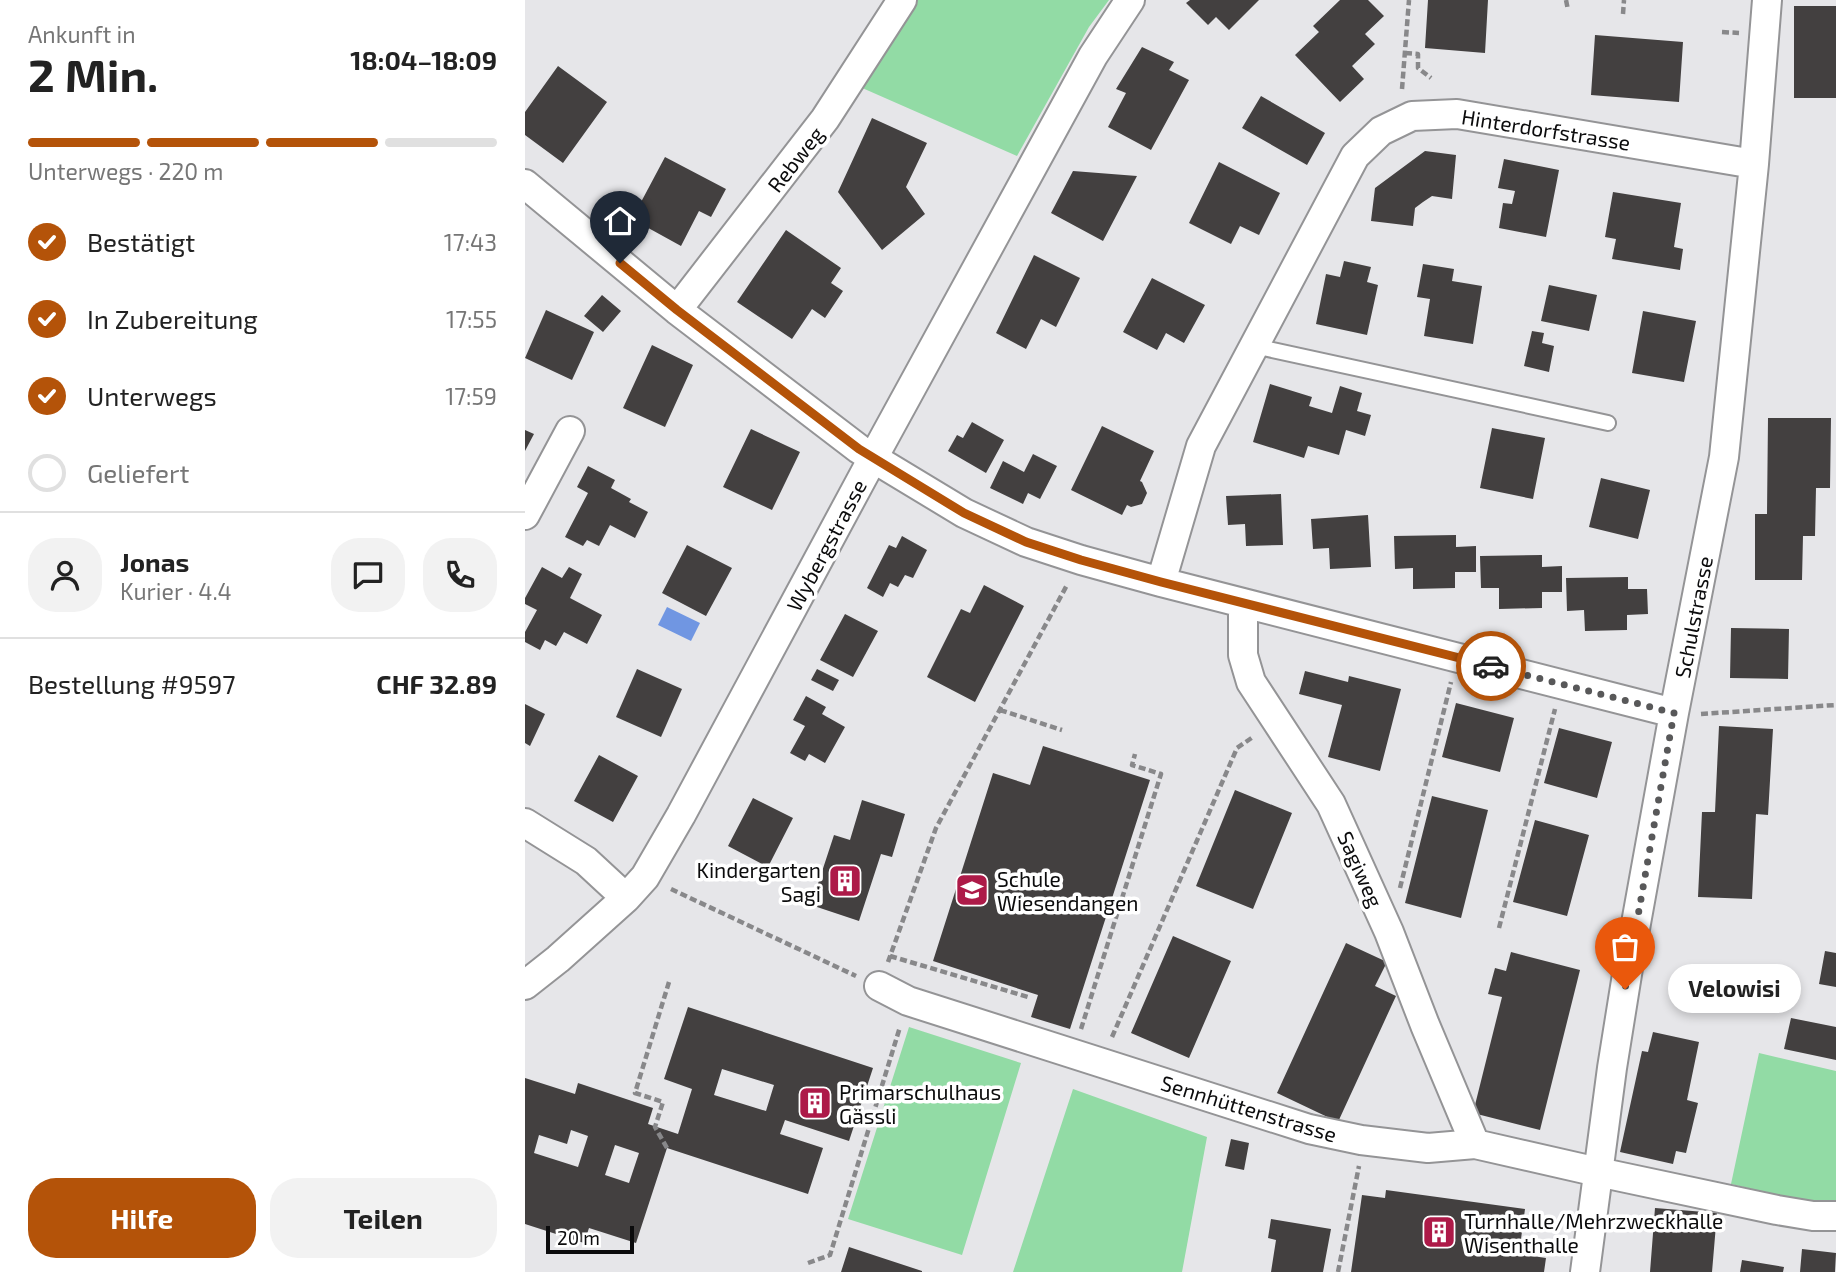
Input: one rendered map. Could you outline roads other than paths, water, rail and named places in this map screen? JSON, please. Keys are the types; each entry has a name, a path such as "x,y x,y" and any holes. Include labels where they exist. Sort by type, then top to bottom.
{"street":[{"name":"Rebweg","path":"677,310 825,119 902,0"},
{"name":"Wybergstrasse","path":"525,985 626,898 645,877 1093,56 1130,0"},
{"name":"Schulstrasse","path":"1585,1272 1625,989 1674,713 1724,457 1754,164 1767,0"},
{"name":"Hinterdorfstrasse","path":"1161,582 1201,446 1355,156 1381,131 1412,116 1457,114 1754,164"},
{"path":"525,184 677,310 873,458 964,513 1026,542 1161,582 1674,713"},
{"path":"525,515 569,431"},
{"name":"Sagiweg","path":"1243,603 1243,655 1251,682 1331,804 1389,932 1475,1144"},
{"path":"525,823 586,860 626,898"},
{"name":"Sennhüttenstrasse","path":"879,986 908,1000 1309,1129 1361,1140 1428,1148 1475,1144 1777,1210 1814,1216 1836,1216"}],"lane":[{"path":"1254,346 1608,423"}],"water":[{"path":"667,607 700,623 691,641 658,625"}],"place":[{"name":"Kindergarten Sagi","path":"845,881"},
{"name":"Schule Wiesendangen","path":"972,890"},
{"name":"Velowisi","path":"1625,989"},
{"name":"Primarschulhaus Gässli","path":"815,1103"},
{"name":"Turnhalle/Mehrzweckhalle Wisenthalle","path":"1439,1232"}]}
